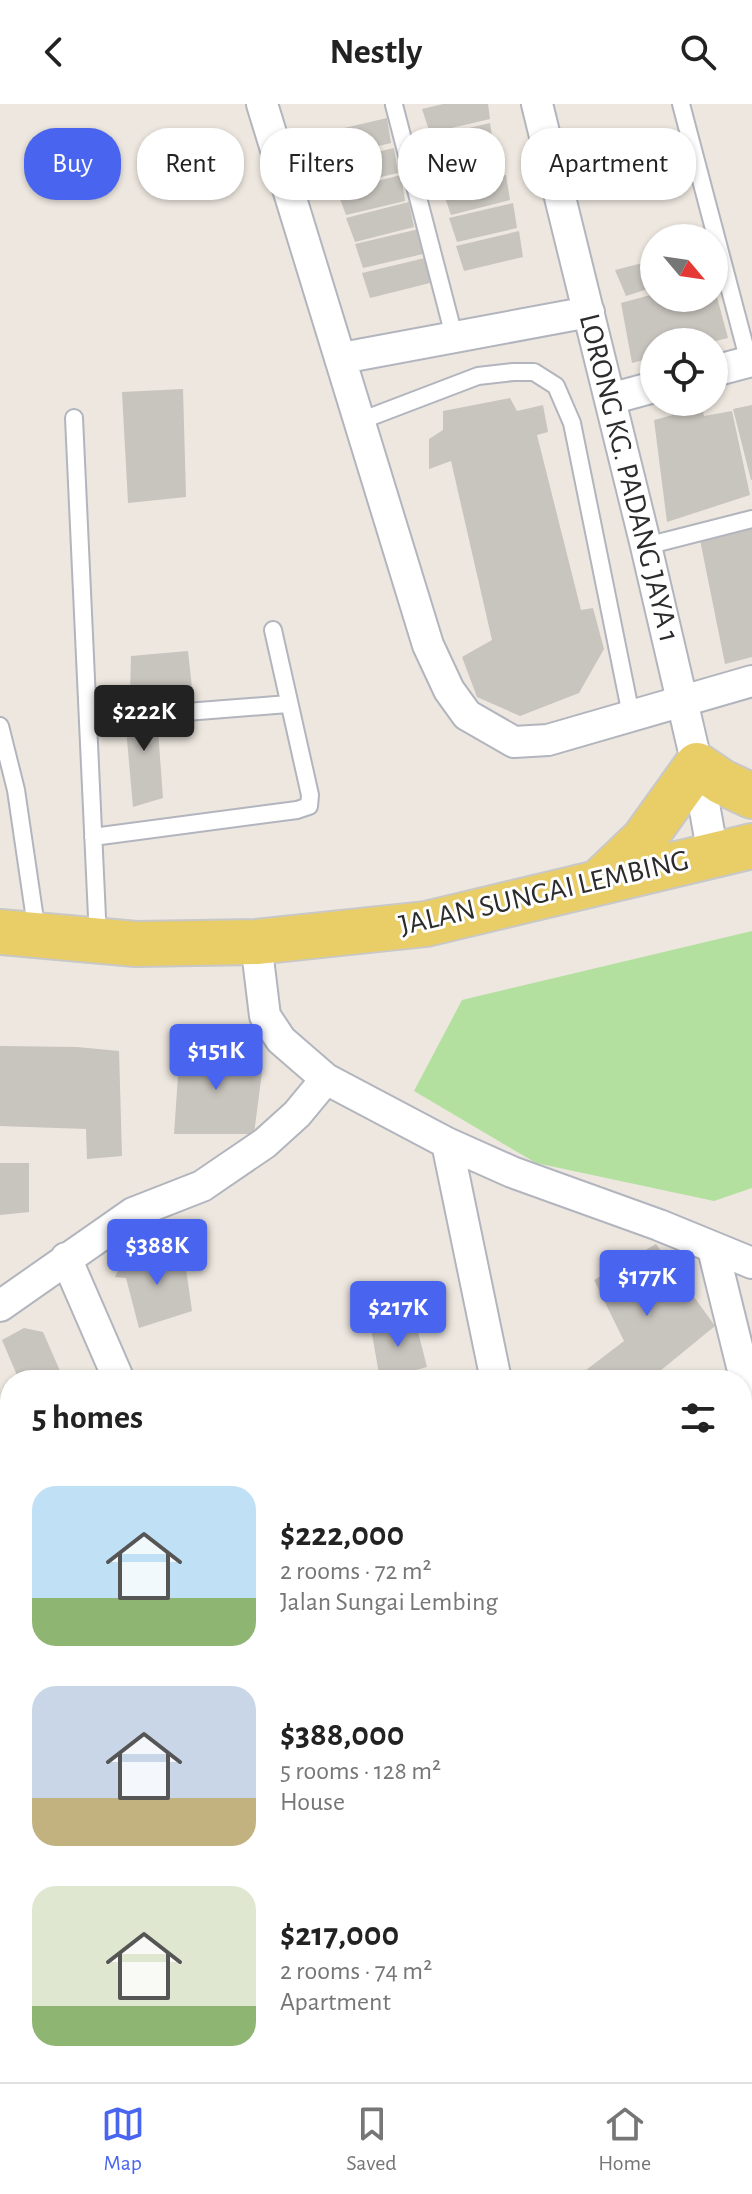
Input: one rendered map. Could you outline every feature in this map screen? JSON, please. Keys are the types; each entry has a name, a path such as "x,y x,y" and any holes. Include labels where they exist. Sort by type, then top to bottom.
{"main road":[{"path":"597,884 644,839 697,765 722,782 752,796"},
{"name":"JALAN SUNGAI LEMBING","path":"19,933 136,944 256,942 426,924 733,851"}],"street":[{"path":"262,104 428,645 449,690 467,715 514,742 548,740 752,681"},
{"name":"LORONG KG. PADANG JAYA 1","path":"537,104 697,765 733,851"},
{"path":"342,358 589,312"},
{"path":"728,367 751,361"},
{"path":"610,399 640,391"},
{"path":"256,942 265,1016 281,1040 326,1079 447,1143 512,1172 659,1225 752,1263"},
{"path":"0,1306 133,1213 202,1186 265,1143 297,1114 326,1079"},
{"path":"447,1143 494,1370"},
{"path":"713,1249 743,1370"},
{"path":"66,1258 115,1370"}],"lane":[{"path":"681,104 751,361"},
{"path":"394,105 454,336"},
{"path":"360,421 478,376 534,372 556,386 572,423 631,715"},
{"path":"74,418 98,940"},
{"path":"646,546 752,519"},
{"path":"93,837 309,806 310,795 273,630"},
{"path":"186,712 288,704"},
{"path":"0,726 16,790 19,933"}],"green space":[{"path":"752,931 752,1188 714,1201 536,1163 414,1091 462,1000"}],"building":[{"path":"443,104 488,104 490,119 451,128 428,128 422,109"},
{"path":"387,118 391,143 382,145 382,128 344,128"},
{"path":"490,123 491,128 469,128"},
{"path":"394,148 398,173 382,177 382,151"},
{"path":"506,175 510,200 451,215 446,200 505,200"},
{"path":"398,176 398,200 405,201 346,215 340,200 382,200 382,180"},
{"path":"409,202 414,227 355,242 346,218"},
{"path":"513,203 517,228 457,242 449,218"},
{"path":"419,229 423,254 363,268 355,244"},
{"path":"519,231 523,257 464,271 456,246"},
{"path":"425,258 430,283 370,298 362,273"},
{"path":"640,264 640,292 626,296 615,270"},
{"path":"640,298 640,312 721,312 725,328 640,328 640,361 632,363 621,303"},
{"path":"183,389 186,497 128,503 122,392"},
{"path":"510,398 517,411 543,405 548,432 537,435 581,610 593,608 604,649 579,693 520,716 477,697 462,657 492,640 451,461 429,469 429,439 443,430 443,411"},
{"path":"752,405 752,480 751,480 733,409"},
{"path":"732,411 750,495 667,522 654,420 669,416 728,416 728,412"},
{"path":"752,528 752,657 725,664 700,540"},
{"path":"188,651 192,688 130,694 131,656"},
{"path":"156,703 163,798 133,807 124,706"},
{"path":"0,1046 119,1051 122,1156 87,1159 86,1129 0,1126"},
{"path":"180,1047 233,1047 262,1072 254,1134 174,1134"},
{"path":"0,1163 29,1163 29,1212 0,1215"},
{"path":"656,1244 715,1326 661,1370 586,1370 624,1341 594,1280"},
{"path":"150,1255 184,1255 192,1311 139,1328 126,1278 115,1277 121,1264"},
{"path":"415,1320 427,1367 378,1370 371,1328"},
{"path":"24,1328 43,1332 60,1370 15,1370 2,1340"}]}
